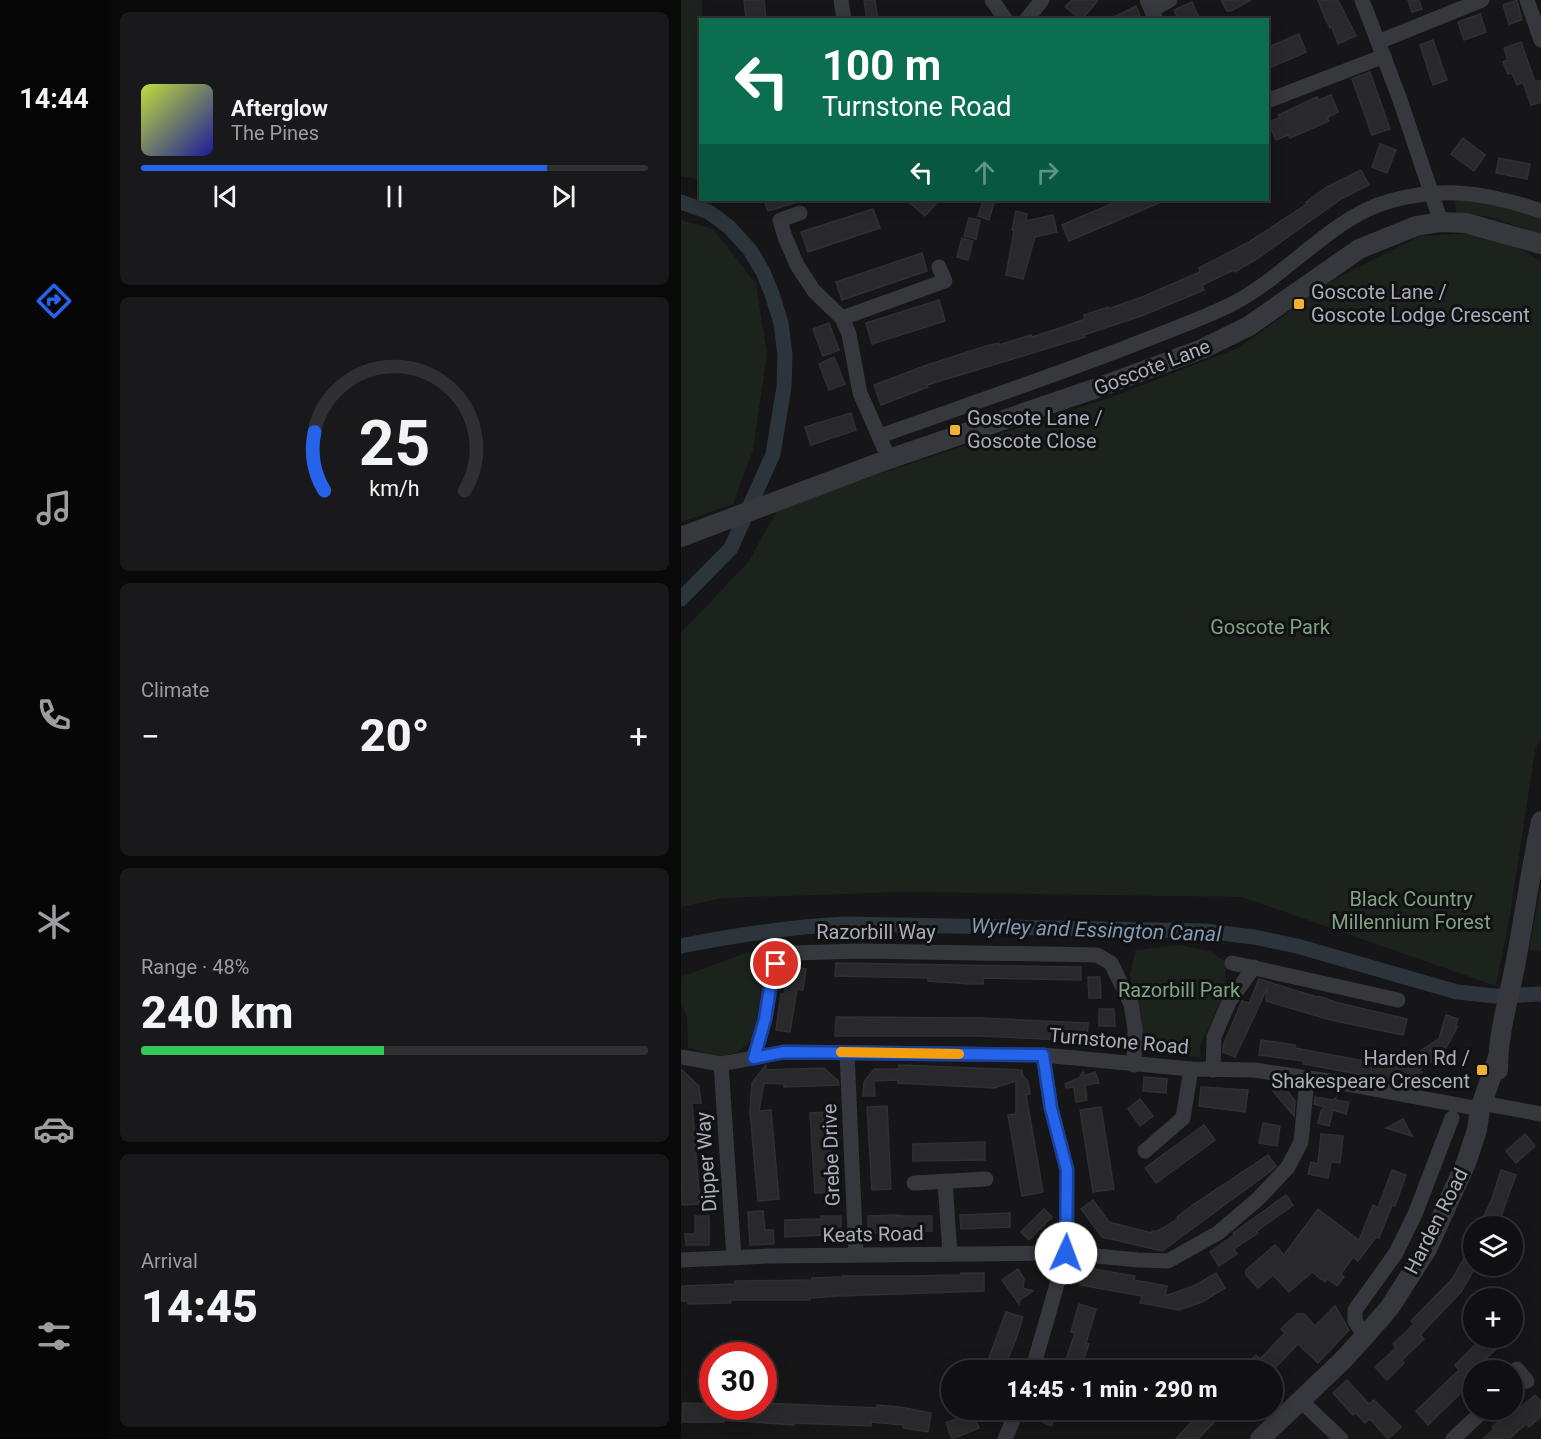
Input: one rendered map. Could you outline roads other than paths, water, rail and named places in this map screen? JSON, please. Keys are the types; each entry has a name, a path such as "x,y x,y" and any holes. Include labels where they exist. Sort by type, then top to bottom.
{"street":[{"path":"841,0 844,18"},
{"path":"992,0 1005,18"},
{"path":"1028,18 1042,0"},
{"path":"1151,10 1170,0"},
{"path":"1362,0 1433,192 1441,222"},
{"path":"1269,100 1482,0"},
{"path":"1527,0 1541,40"},
{"name":"Goscote Lane","path":"880,436 1086,363 1232,304 1281,272 1326,236 1363,211 1389,201 1433,192 1498,198 1541,211"},
{"path":"800,213 780,220 785,237 797,265 814,291 842,318 849,334 860,393 889,459"},
{"name":"Goscote Lane","path":"681,537 889,459 1097,388 1202,349 1249,326 1359,249 1416,226 1441,222 1466,223 1541,244"},
{"path":"842,318 945,281 939,267"},
{"path":"1086,363 1097,388"},
{"name":"Harden Road","path":"1260,1439 1342,1361 1390,1307 1427,1249 1454,1193 1486,1107 1498,1057 1504,1011 1541,821"},
{"name":"Razorbill Way","path":"754,1058 765,1019 776,964 792,953 862,951 1049,953 1097,955 1111,963 1131,1004 1135,1029 1134,1065"},
{"path":"1232,963 1398,1000"},
{"path":"1213,1070 1214,1037 1229,1002 1254,967"},
{"name":"Turnstone Road","path":"681,1057 721,1064 784,1052 1043,1055 1134,1065 1254,1071 1541,1114"},
{"name":"Grebe Drive","path":"847,1053 856,1255"},
{"path":"1035,1360 1066,1253 1067,1170 1051,1108 1043,1055"},
{"name":"Dipper Way","path":"721,1064 733,1258"},
{"path":"1145,1151 1183,1118 1191,1069"},
{"name":"Keats Road","path":"681,1260 856,1255 1066,1253 1168,1261 1218,1233 1258,1199 1289,1167 1301,1142 1307,1079"},
{"name":"Harden Road","path":"1365,1336 1355,1321 1355,1310 1396,1253 1444,1157 1452,1118"},
{"path":"914,1183 986,1179"},
{"path":"945,1181 950,1254"},
{"path":"1300,1400 1341,1439"},
{"path":"1005,1439 1013,1420"},
{"path":"1453,1439 1473,1420"}],"waterway":[{"name":"Wyrley and Essington Canal","path":"681,202 709,212 729,227 750,250 772,294 781,323 785,355 784,387 773,454 731,548 681,599"},
{"name":"Wyrley and Essington Canal","path":"681,946 762,932 845,924 1206,931 1254,937 1297,946 1457,992 1496,996 1541,994"}],"place":[{"name":"Goscote Lane / Goscote Lodge Crescent","path":"1299,304"},
{"name":"Goscote Lane / Goscote Close","path":"955,430"},
{"name":"Harden Rd / Shakespeare Crescent","path":"1482,1070"}],"park label":[{"name":"Goscote Park","path":"1270,627"},
{"name":"Black Country Millennium Forest","path":"1411,910"},
{"name":"Razorbill Park","path":"1179,990"}]}
